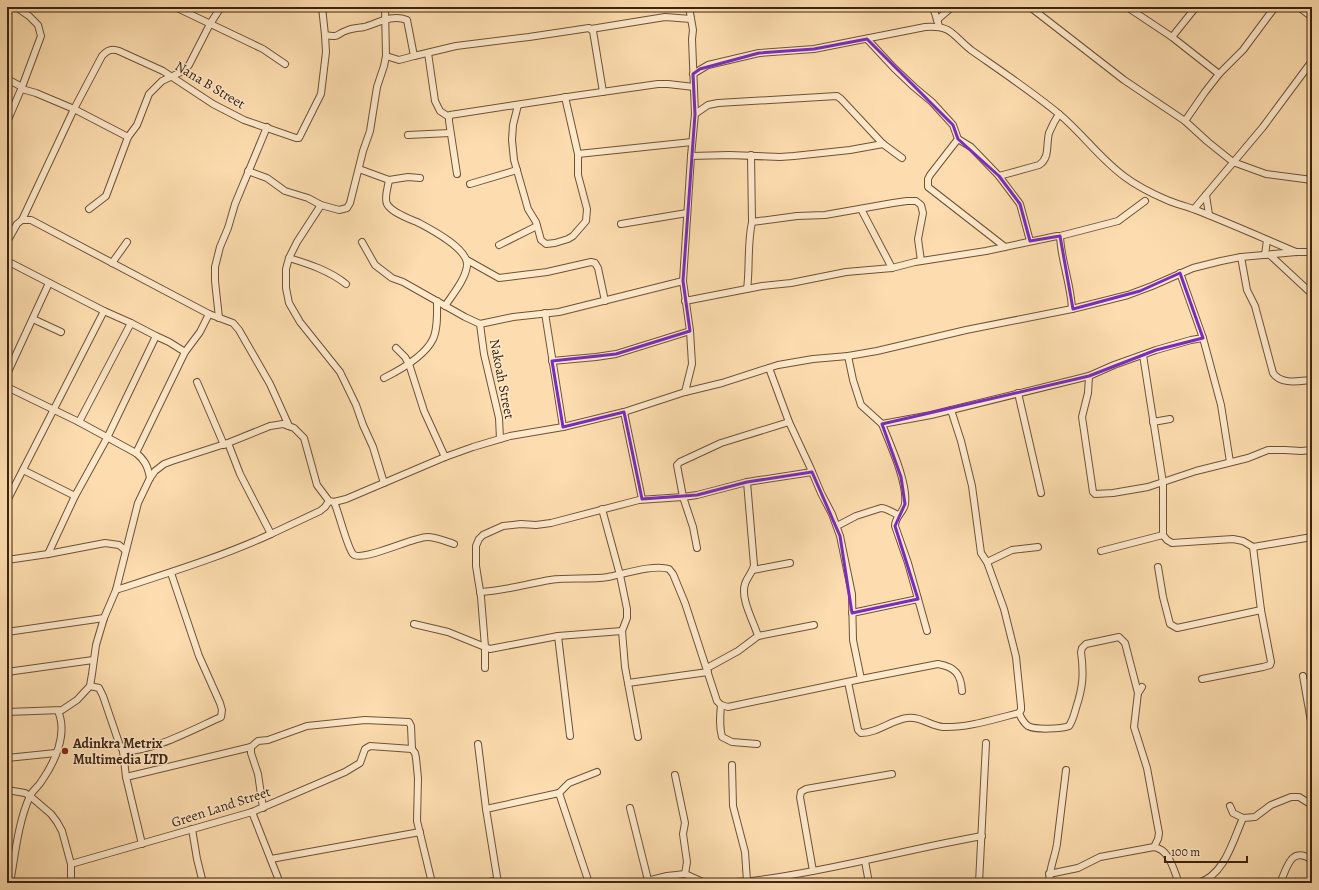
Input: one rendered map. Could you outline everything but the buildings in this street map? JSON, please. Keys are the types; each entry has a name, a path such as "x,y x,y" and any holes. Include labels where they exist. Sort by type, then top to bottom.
{"street":[{"path":"7,122 22,88 41,36 38,25 29,16 16,7"},
{"path":"175,7 263,49 285,64"},
{"path":"89,209 106,196 128,137 137,125 149,94 162,81 181,72 189,64 210,24 221,7"},
{"path":"322,7 325,36 337,36 349,30 396,18 407,20 414,56"},
{"path":"248,171 267,178 285,191 308,198 321,205 339,210 347,208 350,203 363,151 370,131 377,87 386,56 385,7"},
{"path":"685,392 692,364 690,331 683,281 695,114 693,30 689,7"},
{"path":"933,7 938,23 952,32 971,50 1003,71 1059,114 1116,170 1127,178 1167,200 1209,215 1296,252"},
{"path":"693,74 708,65 759,53 814,49 938,23 952,7"},
{"path":"1127,7 1172,37 1219,74"},
{"path":"1172,37 1196,7"},
{"path":"1185,121 1219,74 1243,50 1275,7"},
{"path":"1299,7 1312,17"},
{"path":"1034,8 1124,80 1185,121 1233,162 1266,174 1310,180 1312,171"},
{"path":"386,56 399,60 456,46 529,38 665,17 691,19"},
{"path":"591,29 593,31 603,92"},
{"name":"Nana B Street","path":"74,109 102,56 109,50 119,51 163,71 213,104 244,120 296,138 300,137 321,94 326,52 325,36"},
{"path":"867,39 904,78 932,102 953,125 958,139 971,147 999,176 1020,204 1030,241"},
{"path":"428,52 435,100 440,111 449,117"},
{"path":"1194,209 1263,127 1312,61"},
{"path":"7,79 22,88 74,109 128,137"},
{"path":"449,117 450,115 658,84 694,87"},
{"path":"695,114 708,105 718,103 837,96 884,144 902,158"},
{"path":"518,105 513,119 512,140 517,170 528,209 537,226 541,240 549,244 573,236 586,221 587,209 578,174 578,154 565,97"},
{"path":"7,242 17,224 22,220 74,109"},
{"path":"999,176 1042,163 1047,154 1047,142 1053,123 1059,114"},
{"path":"449,117 450,133 457,174"},
{"path":"219,318 215,267 220,247 266,127"},
{"path":"408,135 450,133"},
{"path":"958,139 930,175 928,179 928,187 1005,247"},
{"path":"578,154 692,142"},
{"path":"691,156 751,155 780,157 850,150 884,144"},
{"path":"747,289 749,272 749,236 752,222 751,155"},
{"path":"359,168 389,180 408,177 420,178"},
{"path":"470,184 517,170"},
{"path":"389,180 386,198 387,204 391,208 402,216 431,230 457,247 467,260 499,278 547,272 592,262 595,263 598,268 606,301"},
{"path":"1206,195 1209,215"},
{"path":"752,222 797,216 825,215 907,201 918,203 922,208 923,213 918,239 921,262"},
{"path":"685,301 846,272 892,268 1060,236 1112,224 1124,218 1145,201"},
{"path":"321,205 297,242 289,258 286,269 286,288 289,303 300,322 340,372 349,388 373,447 384,483"},
{"path":"861,209 892,268"},
{"path":"622,224 687,213"},
{"path":"22,220 31,220 209,314 233,323 240,330 270,384 289,426"},
{"path":"499,245 537,226"},
{"path":"1060,236 1061,251 1071,291 1072,309"},
{"path":"1266,240 1267,255 1312,294"},
{"path":"112,263 127,242"},
{"path":"362,242 375,265 392,278 403,282 480,324 512,317 558,312 683,281"},
{"path":"116,590 231,552 320,511 332,501 346,500 445,457 500,439 564,427 624,412 685,392 797,361 848,356 910,344 966,330 1072,309 1134,293 1180,273 1207,264 1241,257 1312,252"},
{"path":"1241,257 1247,290 1255,306 1273,373 1276,378 1280,380 1312,380"},
{"path":"289,258 321,270 346,284"},
{"path":"445,306 463,277 467,266 467,260"},
{"path":"7,261 104,311 169,342 185,352"},
{"path":"1180,273 1203,338 1221,405 1230,462"},
{"path":"7,374 49,283"},
{"path":"384,378 409,364 428,348 433,339 436,328 437,301"},
{"path":"7,501 104,311"},
{"path":"545,313 564,427"},
{"path":"136,453 185,352 200,332 209,314"},
{"path":"33,319 61,332"},
{"path":"79,422 131,323"},
{"name":"Nakoah Street","path":"480,324 484,354 499,418 500,439"},
{"path":"552,361 616,354 690,331"},
{"path":"48,554 75,496 107,438 156,336"},
{"path":"882,424 931,415 1089,376 1114,365 1172,345 1203,338"},
{"path":"396,348 406,357 424,411 445,457"},
{"path":"1143,355 1163,483 1163,535 1167,540 1172,543 1233,539 1243,541 1253,547 1312,537"},
{"path":"848,356 853,380 861,405 882,424 902,476 905,504 898,515 895,526 927,631"},
{"path":"769,368 789,422 837,526 852,594 853,640 861,679"},
{"path":"1089,376 1088,393 1082,417 1093,492 1099,494 1148,487 1196,471 1248,458 1268,450 1301,452 1312,450"},
{"path":"197,382 240,474 271,534"},
{"path":"7,387 79,422 136,453 146,464 150,478"},
{"path":"1018,393 1041,493"},
{"path":"951,410 961,441 970,479 981,553 987,562 1004,609 1016,657 1022,706 1019,713 1021,719 1026,725 1033,728 1062,728 1069,726 1073,721 1081,693 1083,676 1082,648 1086,644 1120,638 1126,643 1140,690 1134,727 1148,768 1158,826 1158,839 1154,847"},
{"path":"624,412 642,499"},
{"path":"1153,422 1170,419"},
{"path":"697,548 694,526 683,497 677,465 680,462 721,443 789,422"},
{"path":"7,712 62,710 77,700 90,686 96,645 104,618 116,590 138,503 150,478 158,468 164,464 226,444 270,426 283,424 298,431 304,438 317,485 332,501 353,554 358,556 372,554 418,538 428,537 454,544"},
{"path":"23,470 75,496"},
{"path":"485,668 485,647 476,566 476,546 482,535 502,526 517,524 536,525 642,499 697,495 747,482 812,472"},
{"path":"747,482 754,550 754,565 753,570 745,583 744,590 746,601 758,636"},
{"path":"837,526 856,516 881,508 885,508 898,515"},
{"path":"602,509 620,575 627,609 627,618 622,631 625,667 638,737"},
{"path":"1101,551 1163,535"},
{"path":"7,560 110,543 119,545 125,550"},
{"path":"987,562 1012,550 1038,547"},
{"path":"1202,679 1270,665 1271,660 1261,610 1253,547"},
{"path":"753,570 790,564"},
{"path":"1158,567 1163,597 1170,624 1177,628 1261,610"},
{"path":"480,592 512,588 556,579 601,578 633,571 666,568 671,571 685,603 717,701 721,705 728,707 938,664 947,666 956,671 960,677 962,691"},
{"path":"123,751 132,751 162,742 221,717 222,710 220,703 199,656 170,573"},
{"path":"852,613 918,598"},
{"path":"7,632 104,618"},
{"path":"414,624 448,632 490,649 558,636 622,631"},
{"path":"628,683 708,670 758,636 814,626"},
{"path":"558,636 570,736"},
{"path":"7,672 93,660"},
{"path":"1303,676 1312,727"},
{"path":"848,682 858,730 861,733 879,729 906,718 914,718 934,725 948,727 973,724 1019,713"},
{"path":"90,686 99,688 119,744 123,751 126,777 142,844"},
{"path":"721,705 720,730 722,737 732,742 757,744"},
{"path":"10,883 19,829 30,796 50,768 61,739 62,726 58,710"},
{"path":"126,777 251,747 258,742 268,740 307,726 365,720 409,722 411,726 412,749 415,753 418,778 416,814 432,883"},
{"path":"979,883 986,743"},
{"path":"478,744 486,809 498,881 485,883"},
{"path":"251,747 251,753 258,774 263,808"},
{"name":"Green Land Street","path":"71,864 263,808 358,765 367,747 412,749"},
{"path":"7,758 56,753"},
{"path":"732,765 733,806 745,852 747,881"},
{"path":"1049,883 1049,874 1057,844 1066,770"},
{"path":"486,809 559,793 569,783 597,772"},
{"path":"813,871 800,797 802,790 892,774"},
{"path":"675,775 685,823 683,834 687,862 685,874"},
{"path":"7,790 24,793 30,796 51,814 57,822 62,831 71,864 71,883"},
{"path":"559,793 589,883"},
{"path":"1230,806 1233,813 1243,818 1255,817 1271,805 1291,796 1299,797 1312,805"},
{"path":"630,808 648,880"},
{"path":"252,812 280,883"},
{"path":"1198,883 1212,875 1224,863 1243,818"},
{"path":"192,829 203,883"},
{"path":"271,859 420,832"},
{"path":"717,883 757,881 982,836"},
{"path":"1049,874 1078,868 1100,857 1154,847 1160,848 1167,853 1179,883"},
{"path":"1280,883 1287,864 1291,859 1297,856 1303,856 1312,860"},
{"path":"865,860 869,883"},
{"path":"639,883 648,880 685,874 705,883"}],"highlighted area":[{"path":"867,39 953,125 958,139 999,176 1020,204 1030,241 1060,236 1073,309 1140,291 1180,273 1203,338 1156,350 1089,376 882,424 901,477 905,504 895,526 918,599 852,613 840,536 812,472 747,482 697,495 642,499 624,412 563,427 552,361 616,354 690,331 683,281 695,114 693,74 700,69 759,53 814,49"}],"place":[{"name":"Adinkra Metrix Multimedia LTD","path":"65,751"}]}
